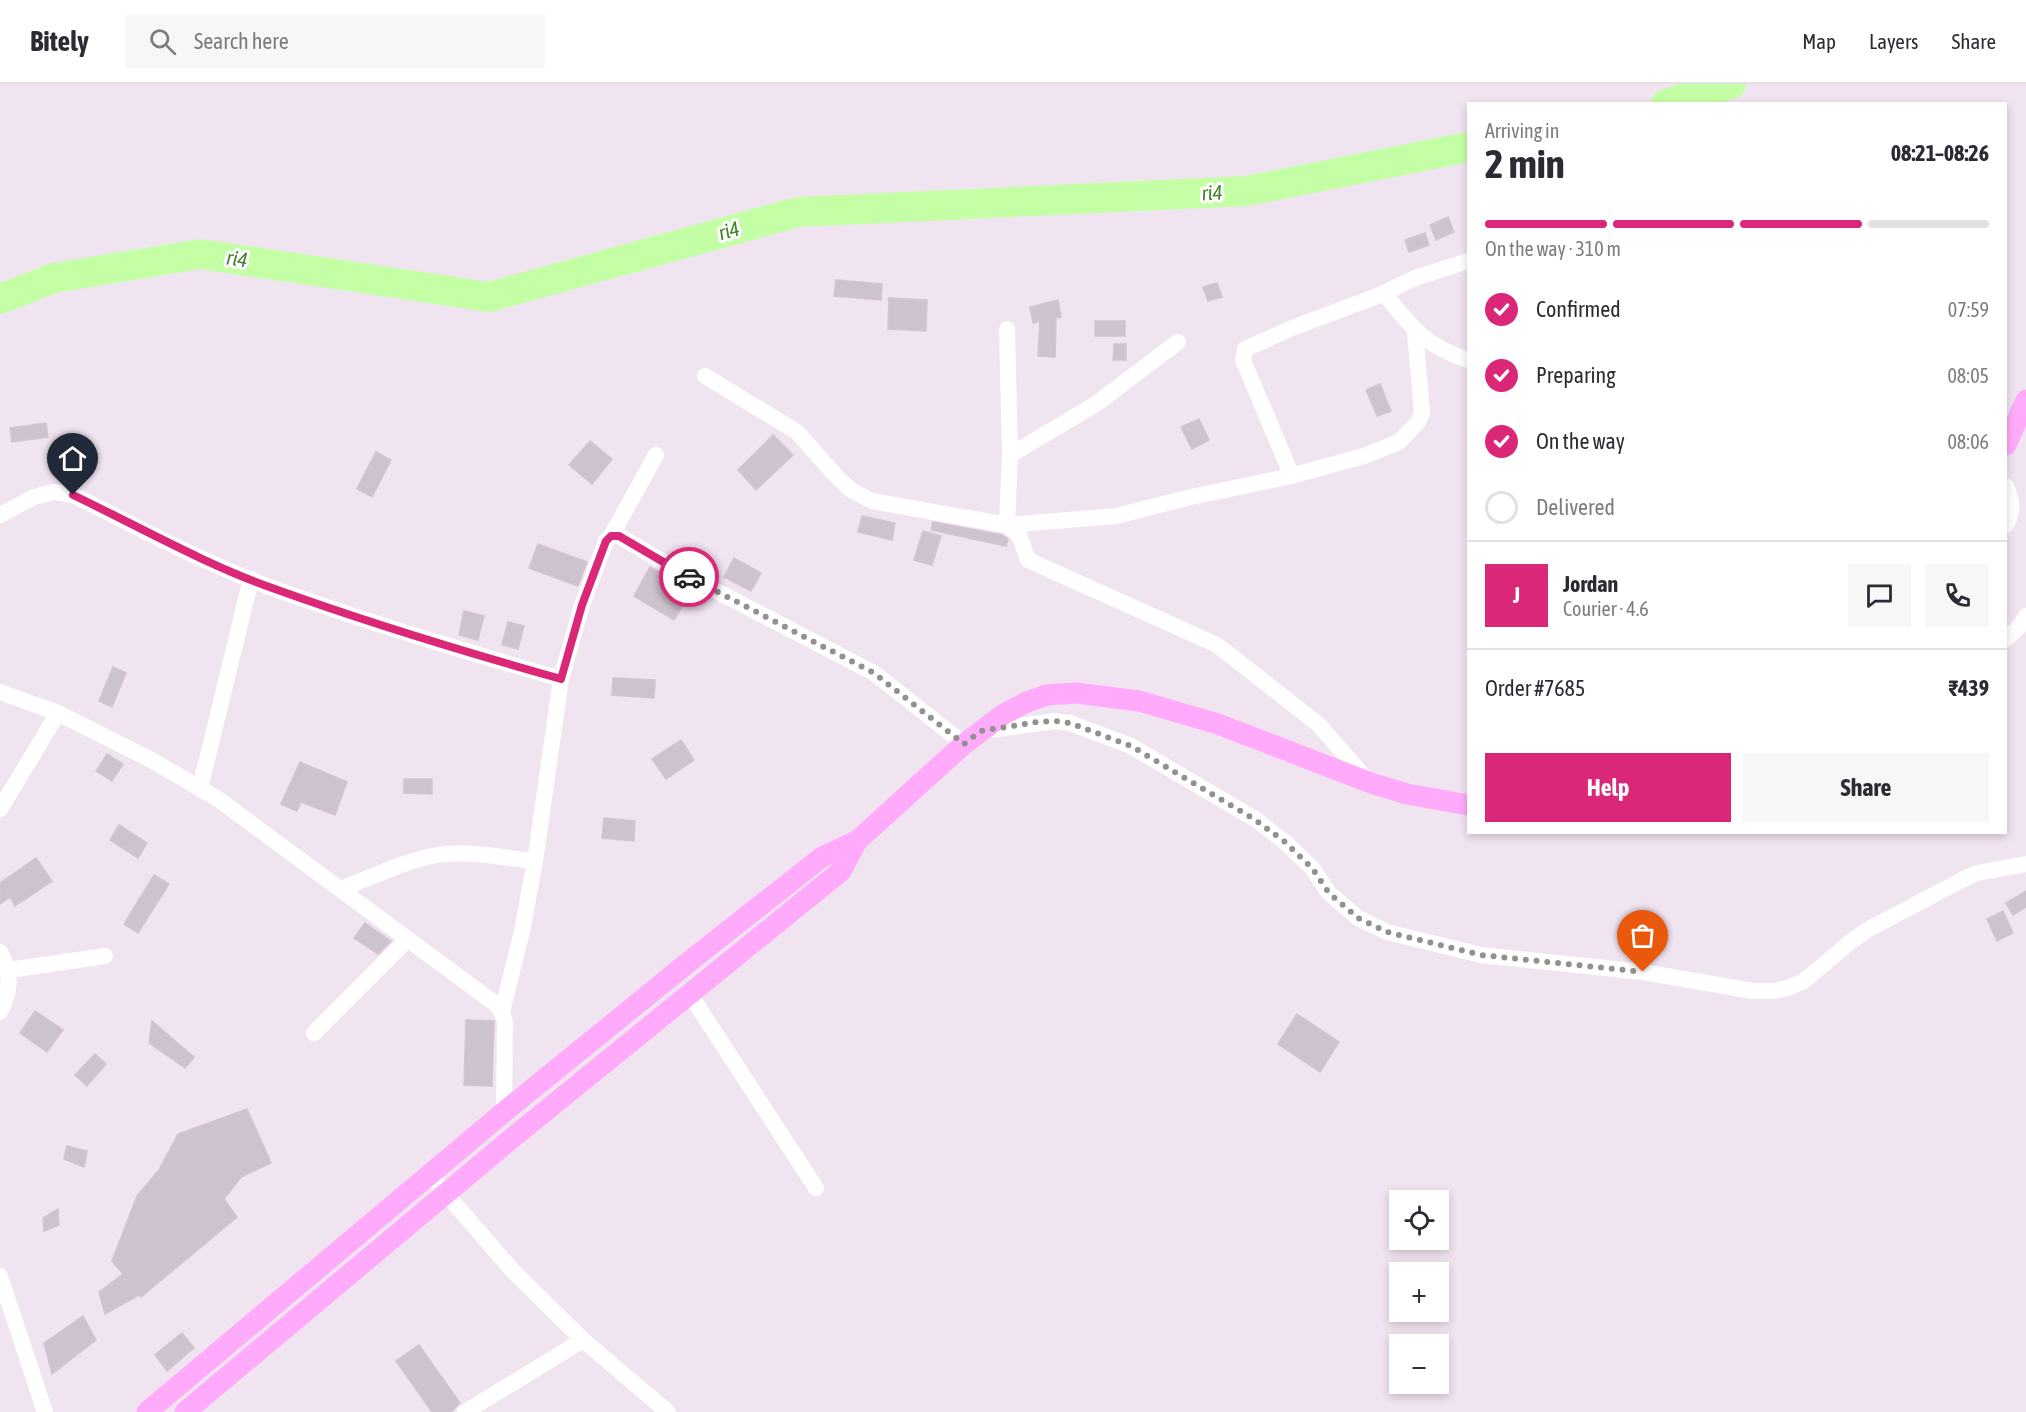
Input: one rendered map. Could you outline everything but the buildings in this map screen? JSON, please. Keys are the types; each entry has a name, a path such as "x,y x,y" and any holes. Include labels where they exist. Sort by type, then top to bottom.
{"main road":[{"path":"2007,443 2026,400"},
{"path":"147,1412 504,1112 690,961 822,857 857,841 964,744 1004,714 1027,702 1047,695 1076,693 1139,701 1218,724 1371,783 1407,794 1467,805"},
{"path":"185,1412 511,1139 841,871 857,841"}],"street":[{"path":"1292,476 1244,360 1245,349 1292,328 1384,293 1415,278 1467,261"},
{"path":"1384,293 1415,332 1429,342 1467,360"},
{"path":"1007,329 1011,455 1007,525"},
{"path":"705,376 797,432 851,490 872,501 1007,525 1116,516 1191,497 1292,476 1385,449 1400,442 1418,422 1422,413 1415,332"},
{"path":"1011,455 1096,404 1178,342"},
{"path":"502,1012 522,931 535,861 561,679 582,605 606,541 611,536 656,455"},
{"path":"2007,488 2012,500 2012,508 2007,523"},
{"path":"0,515 33,497 54,492 73,495 191,553 273,589 447,646 561,679"},
{"path":"1007,525 1020,535 1028,560 1217,645 1318,724 1371,783"},
{"path":"611,536 619,536 680,572 874,673 964,744"},
{"path":"200,788 251,579"},
{"path":"2007,638 2021,625 2026,616"},
{"path":"0,692 57,713 155,762 218,799 497,1005 505,1022 504,1112"},
{"path":"0,809 57,713"},
{"path":"981,731 1055,721 1070,723 1131,746 1254,819 1285,842 1312,868 1329,893 1358,918 1387,932 1481,955 1643,972 1753,991 1774,991 1804,981 1868,930 1977,873 2026,864"},
{"path":"341,890 404,864 440,855 463,854 535,861"},
{"path":"314,1033 408,939"},
{"path":"0,952 9,970 8,993 0,1012"},
{"path":"9,970 105,956"},
{"path":"689,993 816,1188"},
{"path":"430,1175 512,1270 583,1340 660,1409"},
{"path":"0,1276 45,1412"},
{"path":"465,1412 583,1340"}],"waterway":[{"path":"1672,102 1731,84"},
{"name":"ri4","path":"0,299 54,278 201,254 489,297 798,212 1247,191 1467,147"}],"way so far":[{"path":"689,577 874,673 964,744 981,731 1055,721 1070,723 1131,746 1202,786 1254,819 1285,842 1312,868 1329,893 1358,918 1387,932 1481,955 1643,972"}],"route":[{"path":"73,495 191,553 273,589 447,646 561,679 582,605 606,541 611,536 619,536 689,577"}]}
